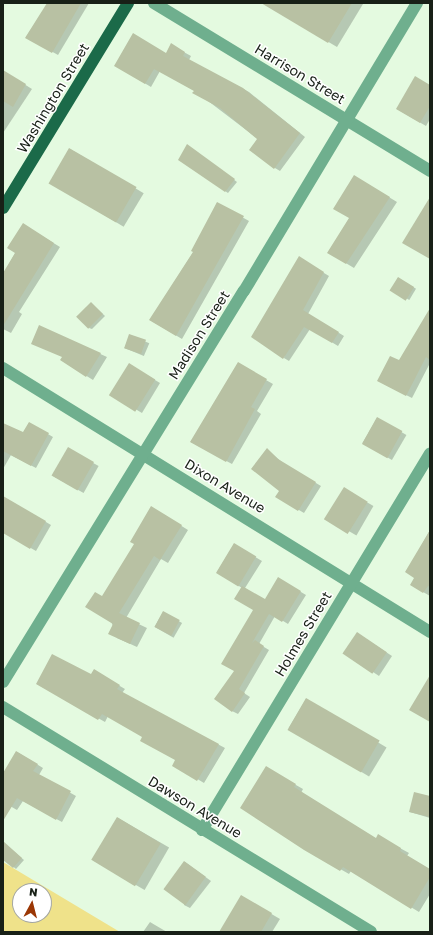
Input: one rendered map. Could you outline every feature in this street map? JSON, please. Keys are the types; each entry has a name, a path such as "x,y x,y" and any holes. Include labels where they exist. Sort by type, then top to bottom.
{"main road":[{"name":"Washington Street","path":"3,208 128,3"}],"street":[{"name":"Harrison Street","path":"154,3 430,171"},
{"name":"Madison Street","path":"3,682 418,3"},
{"name":"Dixon Avenue","path":"3,368 430,632"},
{"name":"Holmes Street","path":"202,830 430,454"},
{"name":"Dawson Avenue","path":"3,707 371,932"}],"shaded area":[{"path":"3,862 38,883 12,883 12,923 52,923 52,891 120,932 3,932"}],"building":[{"path":"47,3 81,3 52,53 25,38"},
{"path":"261,3 352,3 328,43"},
{"path":"133,33 166,53 171,43 185,52 183,56 243,88 300,133 274,169 249,150 257,139 220,108 192,93 194,91 154,69 145,84 114,66"},
{"path":"3,70 26,84 13,107 3,101"},
{"path":"415,76 430,85 430,106 420,123 396,109"},
{"path":"187,144 235,179 225,192 178,160"},
{"path":"69,148 137,187 116,223 48,184"},
{"path":"354,175 390,197 346,264 327,253 349,218 333,209"},
{"path":"430,197 430,259 402,243"},
{"path":"217,202 244,216 176,336 149,320 193,252 191,251"},
{"path":"23,223 54,243 3,326 3,273 15,253 7,248"},
{"path":"299,256 324,272 303,310 339,332 332,343 304,327 283,359 251,337"},
{"path":"398,277 414,287 406,301 390,291"},
{"path":"91,302 103,314 88,329 76,317"},
{"path":"430,308 430,360 426,357 406,396 377,381 390,356 399,360"},
{"path":"39,325 101,353 86,377 60,360 62,357 31,344"},
{"path":"129,334 146,340 141,354 124,348"},
{"path":"238,362 267,379 251,407 255,409 226,462 190,442"},
{"path":"129,363 155,379 135,412 109,395"},
{"path":"377,417 402,431 387,458 362,444"},
{"path":"29,422 49,433 31,466 3,451 3,423 23,432"},
{"path":"68,447 94,462 77,491 52,476"},
{"path":"267,448 278,459 316,482 298,511 275,497 279,491 251,469"},
{"path":"344,487 368,502 348,534 324,519"},
{"path":"3,496 46,521 30,549 3,533"},
{"path":"151,506 182,525 160,560 154,556 119,613 140,623 130,644 108,634 113,624 85,607 95,592 102,596 134,544 130,542"},
{"path":"430,530 430,587 428,586 423,593 410,585 414,578 405,572"},
{"path":"234,543 256,556 238,586 216,573"},
{"path":"278,577 301,591 282,622 269,614 252,643 255,640 264,646 239,689 245,693 232,712 214,699 234,671 221,664 253,610 234,599 242,586 265,599"},
{"path":"163,611 180,620 171,636 155,627"},
{"path":"357,632 387,652 372,674 342,654"},
{"path":"52,654 91,674 94,669 120,685 117,689 219,744 197,781 172,766 175,760 140,741 142,737 102,714 98,720 36,684"},
{"path":"430,675 430,722 409,710"},
{"path":"306,698 380,740 361,773 288,730"},
{"path":"16,751 38,764 33,771 71,791 56,820 17,798 3,821 3,773"},
{"path":"266,766 296,784 294,787 376,838 378,834 401,848 400,851 430,869 430,877 411,909 343,867 340,871 304,850 240,808"},
{"path":"414,792 430,796 430,817 409,812"},
{"path":"117,817 161,843 135,886 91,860"},
{"path":"3,841 22,858 13,868 3,860"},
{"path":"184,861 206,877 185,905 163,889"},
{"path":"241,895 272,913 261,932 219,932"}]}
